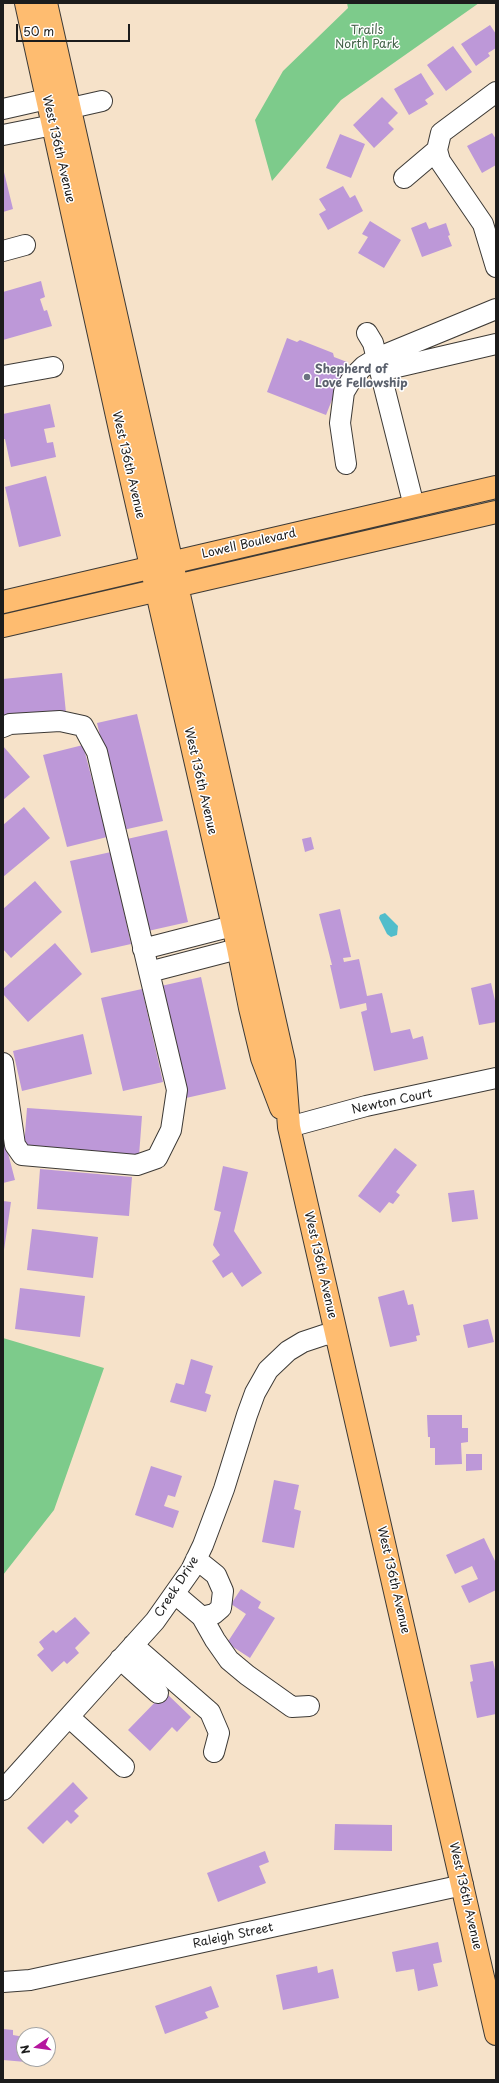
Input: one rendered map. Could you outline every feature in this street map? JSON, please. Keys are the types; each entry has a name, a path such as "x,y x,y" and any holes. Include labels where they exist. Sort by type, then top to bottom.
{"main road":[{"name":"West 136th Avenue","path":"26,3 156,590 248,946 262,1058 289,1127 496,2029"},
{"name":"West 136th Avenue","path":"46,3 178,586 243,924"},
{"name":"Lowell Boulevard","path":"3,602 496,487"},
{"name":"Lowell Boulevard","path":"3,626 496,512"}],"street":[{"path":"496,92 441,133 437,150 440,161 482,224 496,267"},
{"path":"3,109 47,99 70,108"},
{"path":"3,135 53,124 70,108 102,101"},
{"path":"404,178 437,150"},
{"path":"3,251 25,245"},
{"path":"378,365 496,309"},
{"path":"367,333 373,343 414,506"},
{"path":"346,464 340,423 344,392 353,377 364,366 378,365 496,344"},
{"path":"3,376 53,367"},
{"path":"3,727 10,724 60,720 83,726 97,752 177,1090 171,1130 157,1158 137,1165 22,1155 15,1145 3,1063"},
{"path":"143,949 243,924"},
{"path":"149,972 248,946"},
{"name":"Newton Court","path":"289,1127 366,1106 496,1078"},
{"name":"Creek Drive","path":"3,1790 127,1652 175,1594 196,1559 224,1489 255,1393 268,1370 288,1351 303,1342 324,1335 336,1334"},
{"path":"196,1559 216,1576 223,1592 221,1608 214,1614 202,1617"},
{"path":"175,1594 202,1617 214,1640 229,1660 247,1675 292,1707 309,1706"},
{"path":"127,1652 158,1693"},
{"path":"127,1652 210,1712 219,1733 214,1752"},
{"path":"69,1717 124,1767"},
{"name":"Raleigh Street","path":"3,1982 30,1980 463,1885"}],"green space":[{"name":"Trails North Park","path":"347,3 479,3 341,100 272,181 255,120 283,71 348,8"},
{"path":"3,1338 104,1368 54,1510 3,1575"}],"water":[{"path":"385,913 398,926 397,935 391,937 387,934 379,918 380,915"}],"building":[{"path":"490,25 496,34 496,48 488,53 490,56 476,66 461,44"},
{"path":"453,46 472,72 446,91 427,65"},
{"path":"421,73 434,94 425,100 428,104 409,115 394,89"},
{"path":"382,97 398,113 388,123 394,129 374,148 353,125"},
{"path":"492,133 496,139 496,165 482,173 467,146"},
{"path":"340,134 365,144 351,178 326,168"},
{"path":"3,168 13,209 3,212"},
{"path":"343,186 350,198 355,195 363,211 328,230 319,214 326,210 319,199"},
{"path":"370,221 401,240 384,268 358,253 368,237 362,234"},
{"path":"426,222 429,229 446,223 450,235 448,236 452,246 422,257 411,228"},
{"path":"41,281 45,297 40,299 44,311 47,310 52,326 3,340 3,292"},
{"name":"Shepherd of Love Fellowship","path":"287,338 297,342 300,340 333,353 334,357 347,362 326,415 267,392"},
{"path":"50,404 55,427 44,429 47,443 53,442 56,457 11,467 5,439 3,439 3,414"},
{"path":"46,476 61,536 19,547 5,487"},
{"path":"62,673 66,713 3,719 3,679"},
{"path":"137,714 163,821 123,830 97,723"},
{"path":"83,745 107,837 67,847 43,755"},
{"path":"3,746 30,777 3,800"},
{"path":"24,807 50,838 3,877 3,825"},
{"path":"167,830 188,922 148,931 127,839"},
{"path":"311,837 314,849 305,852 302,839"},
{"path":"111,852 131,944 91,953 70,861"},
{"path":"35,881 62,912 11,958 3,949 3,909"},
{"path":"340,909 351,957 343,958 344,962 359,959 367,996 382,993 391,1033 410,1029 413,1039 423,1036 428,1059 374,1071 361,1012 367,1010 366,1003 340,1009 330,965 332,965 319,914"},
{"path":"55,943 82,974 28,1022 3,994 3,989"},
{"path":"201,977 226,1089 186,1098 161,986"},
{"path":"491,983 496,1005 496,1022 479,1025 471,988"},
{"path":"142,989 163,1082 123,1091 101,998"},
{"path":"83,1034 92,1074 22,1091 13,1051"},
{"path":"27,1108 142,1116 139,1156 24,1147"},
{"path":"3,1134 15,1180 3,1183"},
{"path":"395,1148 417,1165 396,1192 400,1195 393,1204 389,1202 380,1213 358,1196"},
{"path":"223,1166 248,1172 234,1231 262,1273 242,1287 232,1272 223,1278 212,1261 220,1255 213,1245 221,1212 214,1210"},
{"path":"40,1169 132,1177 129,1216 37,1209"},
{"path":"474,1190 478,1219 452,1222 448,1193"},
{"path":"3,1201 11,1202 4,1250 3,1250"},
{"path":"32,1229 98,1237 93,1278 27,1270"},
{"path":"20,1288 85,1296 80,1337 15,1329"},
{"path":"404,1290 408,1305 413,1304 420,1335 416,1336 417,1341 390,1347 378,1297"},
{"path":"488,1319 494,1342 468,1348 463,1325"},
{"path":"191,1359 213,1366 205,1393 211,1395 206,1412 170,1402 176,1383 184,1385"},
{"path":"427,1415 462,1415 462,1428 468,1428 468,1442 461,1443 462,1464 435,1465 435,1448 430,1448"},
{"path":"466,1454 482,1454 482,1470 466,1471"},
{"path":"151,1466 182,1476 175,1497 168,1495 164,1506 179,1511 173,1528 135,1515"},
{"path":"274,1480 299,1485 294,1509 301,1511 294,1548 262,1542"},
{"path":"484,1538 496,1563 496,1590 469,1603 461,1586 478,1579 472,1566 455,1574 446,1555"},
{"path":"241,1589 261,1602 258,1608 275,1618 250,1658 227,1643 246,1614 231,1604"},
{"path":"75,1617 90,1633 75,1648 79,1653 67,1664 64,1661 52,1672 37,1655 44,1649 39,1642 53,1630 56,1633"},
{"path":"493,1661 496,1674 496,1714 477,1718 470,1682 473,1681 470,1665"},
{"path":"165,1692 191,1717 177,1732 172,1727 150,1751 128,1730"},
{"path":"73,1782 88,1798 74,1811 79,1816 71,1824 67,1820 43,1844 27,1828"},
{"path":"335,1824 392,1825 392,1851 334,1850"},
{"path":"265,1851 269,1862 259,1866 266,1883 218,1902 207,1873"},
{"path":"438,1942 442,1962 433,1964 438,1986 418,1991 414,1969 396,1972 392,1952"},
{"path":"317,1966 318,1973 333,1969 339,1998 283,2010 276,1975"},
{"path":"211,1986 219,2007 205,2012 208,2018 165,2034 155,2006"},
{"path":"3,2029 13,2030 13,2035 16,2036 16,2061 3,2060"}],"place":[{"name":"Shepherd of Love Fellowship","path":"307,377"}]}
